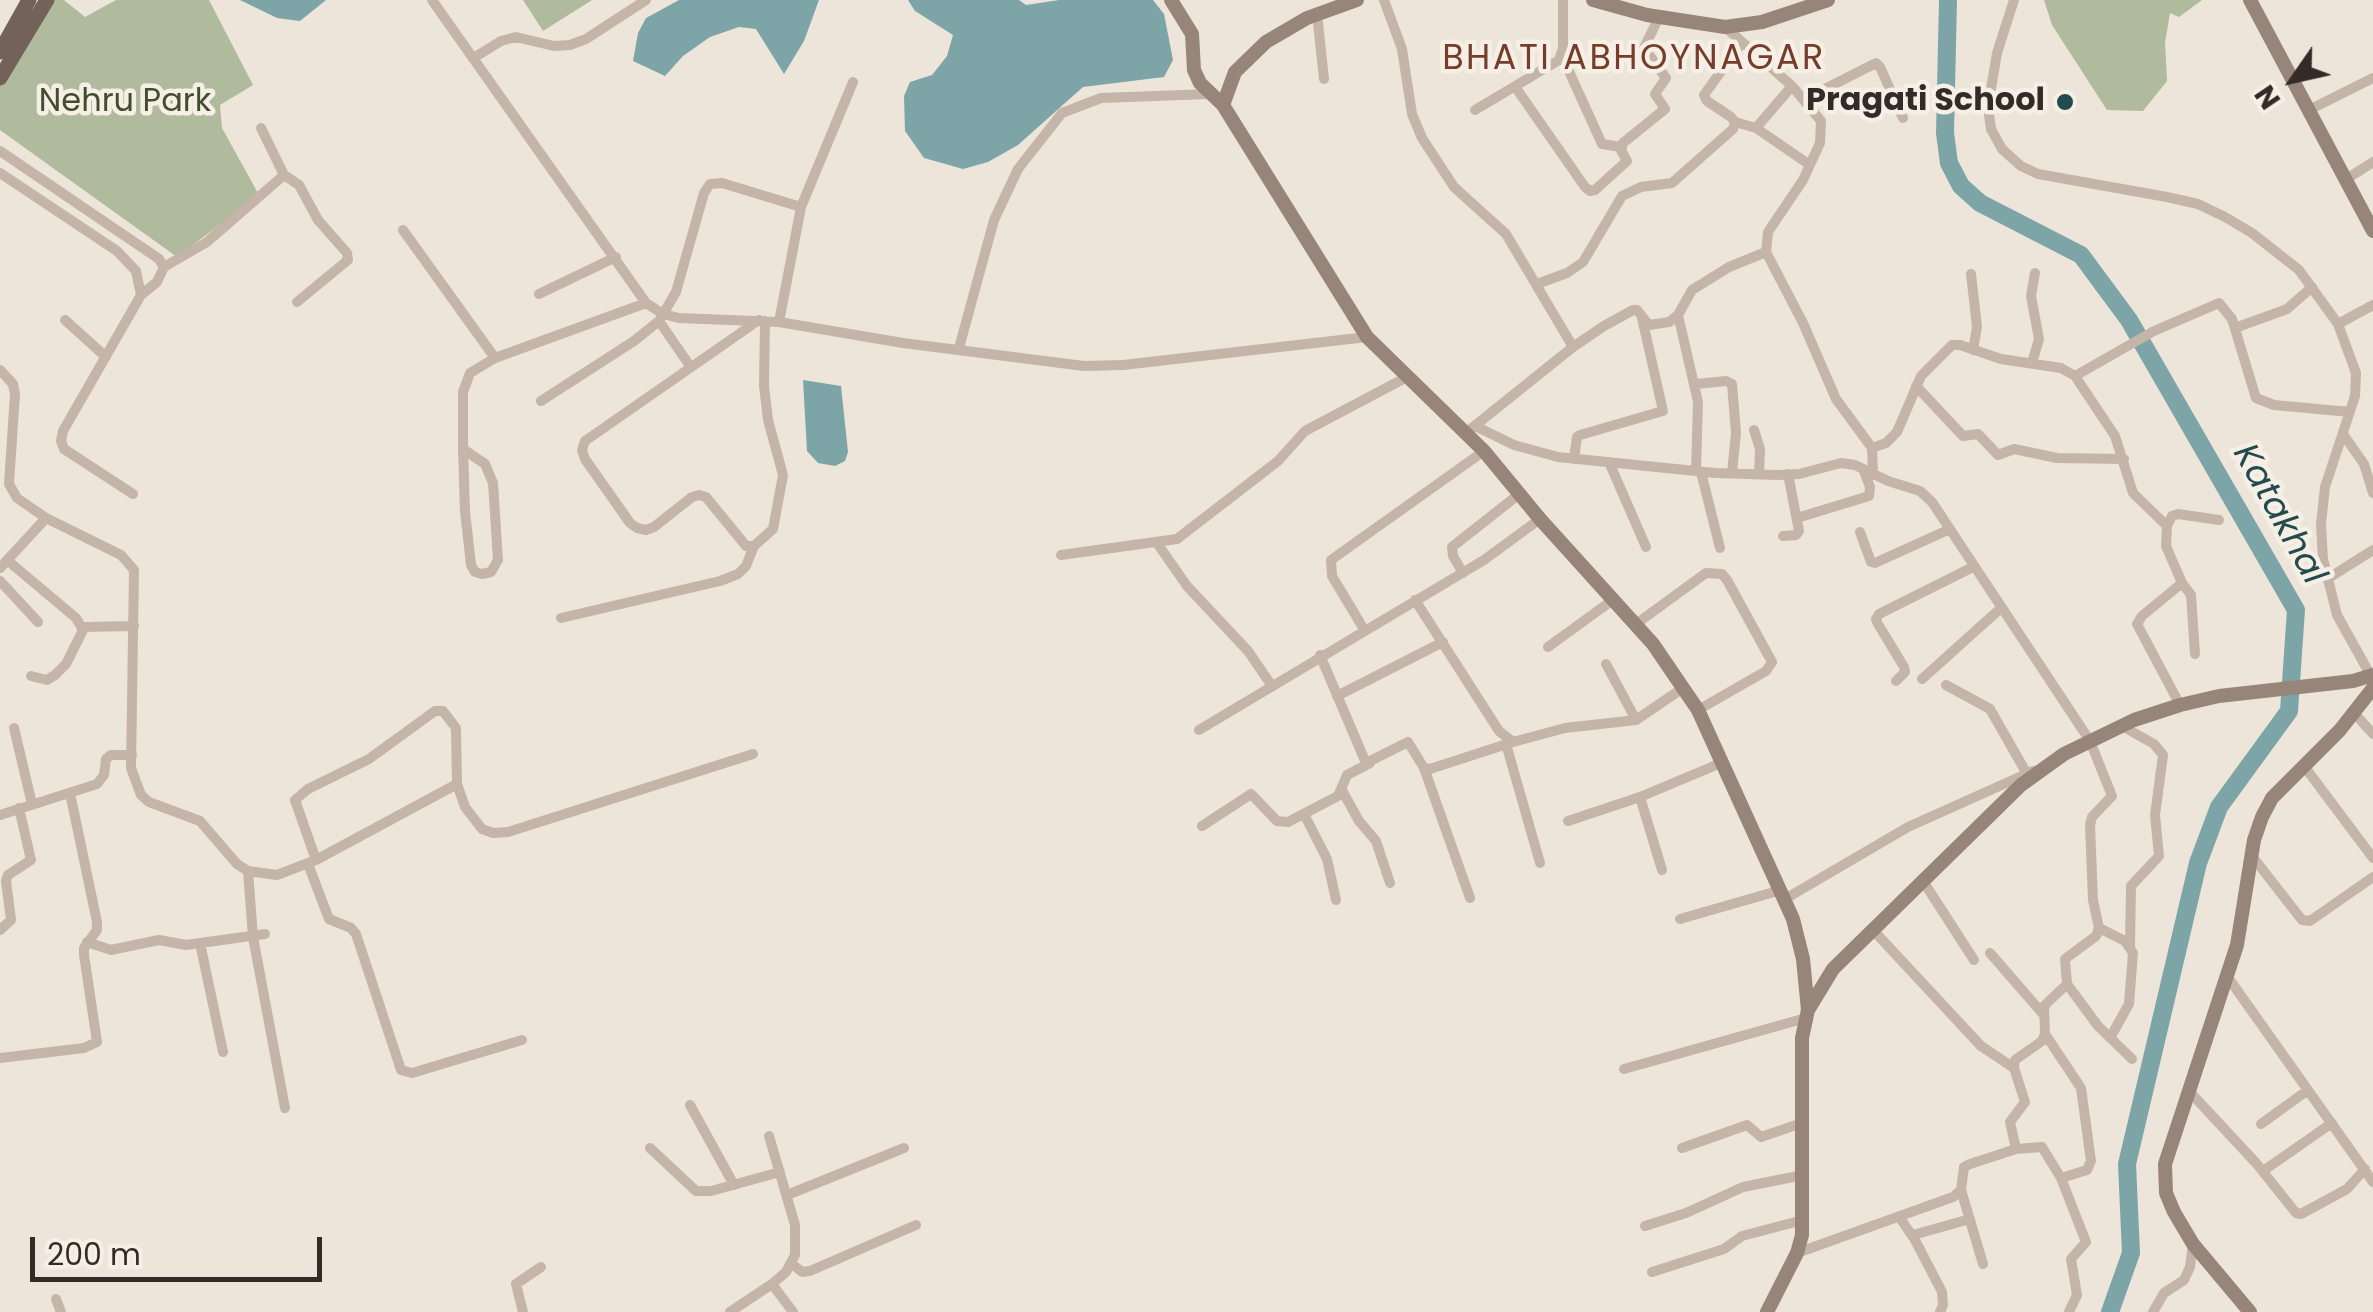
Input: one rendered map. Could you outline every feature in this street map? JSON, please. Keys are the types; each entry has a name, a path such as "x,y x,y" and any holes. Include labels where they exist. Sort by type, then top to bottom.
{"main road":[{"path":"0,52 30,0"},
{"path":"0,78 47,0"}],"street":[{"path":"432,0 646,302 661,317 690,366"},
{"path":"475,57 501,41 516,38 554,46 570,45 646,0"},
{"path":"1171,0 1192,34 1194,70 1223,105 1367,336 1407,377 1470,429 1518,495 1636,624 1683,688 1698,710 1783,895 1799,936 1807,1014 1802,1038 1803,1220 1797,1253 1771,1310"},
{"path":"1223,105 1235,72 1249,57 1288,28 1357,0"},
{"path":"1384,0 1402,49 1408,96 1422,138 1454,187 1506,234 1573,347"},
{"path":"1563,0 1562,56 1602,144 1620,146 1666,109 1654,94 1666,78 1644,48 1659,17"},
{"path":"1592,0 1659,17 1724,27 1762,22 1828,0"},
{"path":"2014,0 1997,53 1988,107 1991,128 2002,149 2020,166 2055,179 2198,204 2252,233 2299,270 2338,324 2356,373 2350,412 2326,488 2321,524 2326,579 2337,615 2372,679"},
{"path":"2250,0 2373,231"},
{"path":"1317,14 1324,79"},
{"path":"1724,27 1792,86 1821,121 1823,132 1810,165 1768,232 1766,252 1836,399 1872,448 1869,496 1798,518"},
{"path":"1742,42 1704,95 1707,101 1735,122 1756,128 1810,165"},
{"path":"1475,110 1562,56"},
{"path":"1805,99 1876,64 1904,118"},
{"path":"2309,110 2373,78"},
{"path":"779,322 802,207 852,82"},
{"path":"1756,128 1792,86"},
{"path":"1516,88 1590,191 1627,162 1620,146"},
{"path":"959,348 994,220 1018,169 1062,113 1102,98 1210,94"},
{"path":"1537,284 1568,273 1584,262 1622,196 1641,187 1672,182 1733,129 1735,122"},
{"path":"261,128 284,176 299,185 318,220 347,253 348,260 297,302"},
{"path":"0,151 159,259 164,267"},
{"path":"2345,180 2373,162"},
{"path":"0,173 118,250 136,271 140,296"},
{"path":"133,494 64,448 61,441 140,296 157,282 164,267 207,242 284,176"},
{"path":"541,402 634,342 661,317 676,292 704,193 710,184 761,192 802,207"},
{"path":"403,230 494,358"},
{"path":"1470,429 1573,347 1629,312 1637,310 1645,322 1654,326 1669,322 1678,315 1692,290 1729,267 1766,252"},
{"path":"539,294 616,257"},
{"path":"2032,363 2040,339 2031,296 2035,273"},
{"path":"1971,274 1977,327 1973,350"},
{"path":"2235,328 2287,309 2312,287"},
{"path":"463,449 485,464 493,483 498,560 492,572 482,574 472,565 463,449 465,382 477,367 494,358 646,302"},
{"path":"2075,376 2154,331 2219,302 2226,307 2235,328 2252,392 2262,402 2350,412"},
{"path":"2338,324 2373,305"},
{"path":"1574,459 1580,434 1664,411 1640,314"},
{"path":"1678,315 1696,384 1699,471 1720,548"},
{"path":"661,317 762,320 1084,366 1123,365 1367,336"},
{"path":"65,320 106,357"},
{"path":"754,546 739,541 713,505 699,495 692,496 654,526 646,530 637,528 582,450 590,434 762,320"},
{"path":"561,618 738,574 754,546 773,529 782,475 768,420 762,320"},
{"path":"1872,448 1886,443 1897,432 1916,386 1952,345 2061,368 2075,376 2115,436 2133,493 2167,526"},
{"path":"0,370 13,384 9,484 18,498 46,518 128,562 136,579 132,768 141,795 200,822 248,872 277,876 312,862 457,784"},
{"path":"1061,555 1157,544 1186,534 1278,461 1305,432 1407,377"},
{"path":"1696,384 1732,384 1736,433 1732,474"},
{"path":"1916,386 1963,436 1978,434 1998,455 2014,449 2057,458 2124,459"},
{"path":"0,418 13,415"},
{"path":"1470,429 1538,454 1699,471 1788,474 1841,463 1920,491 1950,529 2090,741 2112,796 2090,824 2093,900 2099,928 2096,936 2065,959 2067,984 2132,1059"},
{"path":"1754,430 1760,449 1758,474"},
{"path":"2343,434 2364,464 2373,493"},
{"path":"1365,631 1332,576 1331,560 1484,451"},
{"path":"1609,462 1646,548"},
{"path":"1783,536 1799,531 1788,474"},
{"path":"1463,573 1452,547 1518,495"},
{"path":"2195,654 2191,596 2166,546 2167,526 2172,516 2178,514 2219,520"},
{"path":"46,518 4,564 76,618 82,627"},
{"path":"1199,730 1463,573 1540,520"},
{"path":"1860,532 1868,556 1875,563 1950,529"},
{"path":"1157,544 1186,586 1248,651 1272,686"},
{"path":"2326,579 2373,550"},
{"path":"1896,681 1905,672 1904,667 1876,619 1974,567"},
{"path":"1636,624 1706,573 1722,574 1727,580 1772,662 1766,671 1698,710"},
{"path":"0,581 38,622"},
{"path":"2180,704 2137,624 2182,583"},
{"path":"1416,600 1509,743 1540,863"},
{"path":"1548,647 1614,600"},
{"path":"1922,680 2001,608"},
{"path":"82,627 134,626"},
{"path":"31,676 47,680 61,670 82,627"},
{"path":"1338,696 1443,642"},
{"path":"1320,656 1364,759 1370,763"},
{"path":"1606,664 1636,720"},
{"path":"1680,919 1783,895 1908,827 2122,726 2180,704 2372,679"},
{"path":"2250,1312 2193,1244 2174,1212 2164,1179 2165,1164 2237,945 2251,856 2262,817 2272,798 2355,714 2372,679"},
{"path":"1946,685 1990,708 2027,774"},
{"path":"1424,768 1564,728 1636,720 1683,688"},
{"path":"522,1040 412,1072 401,1070 356,934 330,919 294,800 369,759 427,714 444,710 456,728 457,784 465,807 482,829 493,834 753,754"},
{"path":"2355,714 2373,734"},
{"path":"2110,1038 2130,1004 2131,886 2159,856 2156,806 2163,754 2154,744 2122,726"},
{"path":"14,728 32,804"},
{"path":"1390,883 1376,842 1358,821 1343,792 1347,776 1408,742 1424,768 1470,898"},
{"path":"0,815 102,780 106,759 132,754"},
{"path":"1624,1069 1807,1014 1833,969 2021,785 2052,762"},
{"path":"1568,821 1640,797 1721,763"},
{"path":"2304,766 2373,858"},
{"path":"1202,826 1250,794 1277,821 1288,822 1343,792"},
{"path":"0,1058 84,1048 97,1042 84,955 97,922 70,793"},
{"path":"1640,797 1662,870"},
{"path":"0,930 12,920 8,875 31,860 19,808"},
{"path":"1304,814 1327,859 1336,900"},
{"path":"2251,856 2302,920 2310,920 2373,878"},
{"path":"248,872 252,937 285,1108"},
{"path":"1923,881 1974,960"},
{"path":"2099,928 2130,947"},
{"path":"1873,930 1981,1046 2014,1068"},
{"path":"88,942 111,950 159,940 179,945 266,934"},
{"path":"200,943 223,1052"},
{"path":"1990,952 2042,1014 2045,1034 2081,1088 2091,1161 2087,1170 2061,1178"},
{"path":"2226,976 2373,1182"},
{"path":"2042,1014 2048,1000 2067,984"},
{"path":"2016,1150 2010,1122 2026,1102 2014,1068 2016,1060 2036,1047 2045,1034"},
{"path":"2261,1124 2308,1090"},
{"path":"2190,1091 2296,1213 2302,1214 2347,1189 2365,1169"},
{"path":"690,1105 734,1185"},
{"path":"2263,1172 2332,1123"},
{"path":"1682,1148 1747,1124 1761,1137 1802,1124"},
{"path":"730,1312 772,1284 791,1263 797,1241 769,1136"},
{"path":"1983,1264 1961,1190 1964,1167 2016,1150 2042,1147 2061,1178 2086,1242 2071,1260 2074,1309"},
{"path":"650,1148 696,1191 780,1172"},
{"path":"787,1194 904,1148"},
{"path":"1645,1226 1686,1213 1743,1186 1803,1175"},
{"path":"1797,1253 1900,1218 1954,1197 1961,1190"},
{"path":"1900,1218 1942,1292 1940,1312"},
{"path":"1913,1235 1970,1219"},
{"path":"1652,1272 1724,1249 1742,1236 1803,1220"},
{"path":"791,1263 802,1272 810,1271 916,1224"},
{"path":"2153,1312 2168,1290 2184,1280 2193,1244"},
{"path":"523,1312 516,1284 542,1267"},
{"path":"772,1284 793,1312"},
{"path":"56,1299 61,1312"}],"green space":[{"name":"Nehru Park","path":"51,0 64,0 85,17 116,0 209,0 253,85 220,105 222,128 259,195 177,257 0,130 0,84"},
{"path":"523,0 592,0 543,31"},
{"path":"2044,0 2202,0 2179,17 2170,13 2165,43 2167,81 2143,111 2107,110 2052,25"}],"water":[{"path":"240,0 326,0 300,21 277,18"},
{"path":"679,0 819,0 804,41 784,74 756,29 739,27 710,37 683,56 665,76 633,61 638,33 646,18"},
{"path":"908,0 1019,0 1026,5 1059,0 1153,0 1164,14 1173,60 1164,77 1083,87 1018,145 988,162 963,169 924,158 905,131 904,96 910,82 932,75 947,56 953,35 915,11"},
{"path":"803,380 841,386 848,452 845,461 835,466 818,463 807,451"}],"waterway":[{"name":"Katakhal","path":"1948,0 1945,133 1949,163 1961,186 1980,203 2081,255 2129,320 2296,610 2289,711 2219,807 2198,863 2127,1164 2131,1253 2110,1312"}],"place":[{"name":"Pragati School","path":"2065,102"}],"district":[{"name":"BHATI ABHOYNAGAR","path":"1634,60"}]}
